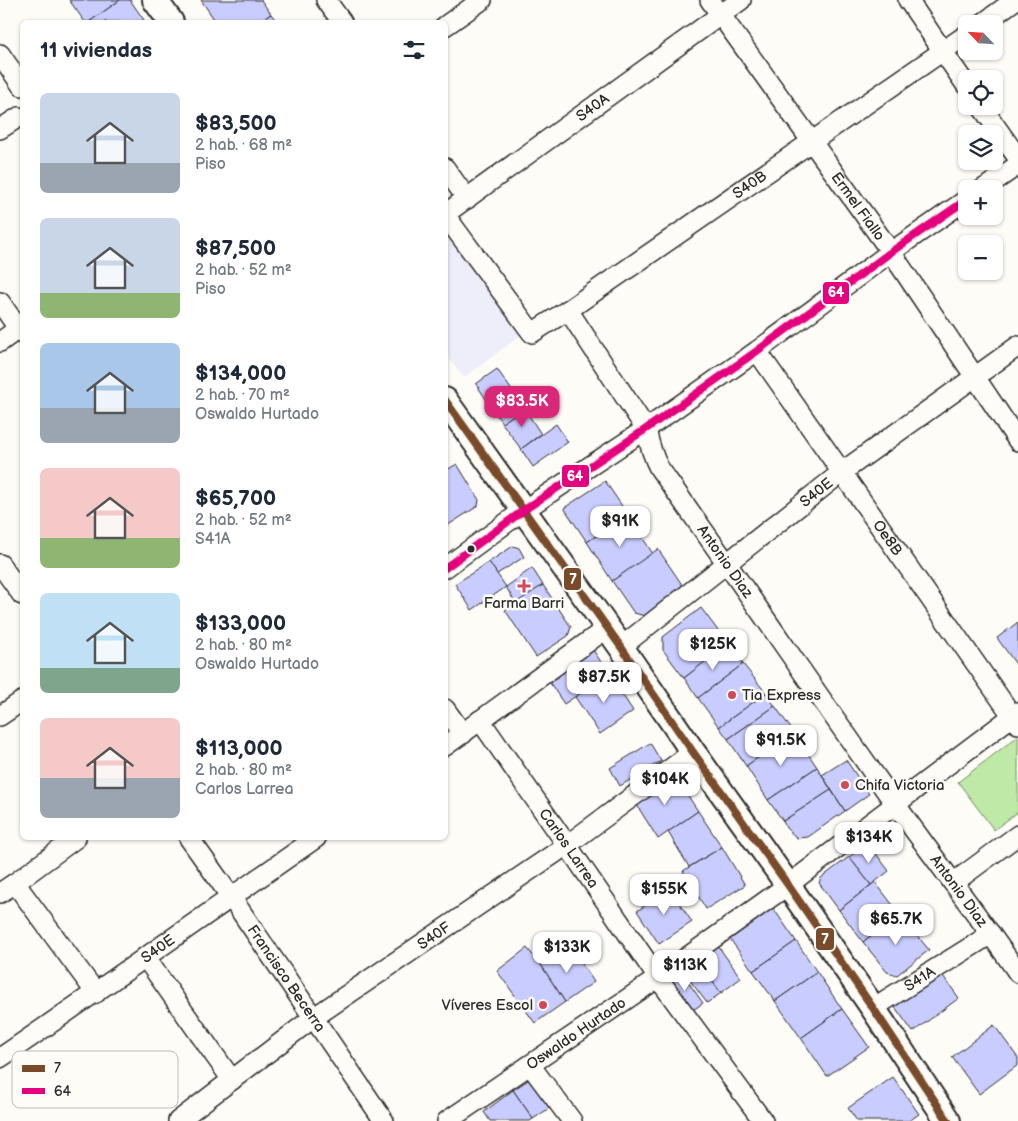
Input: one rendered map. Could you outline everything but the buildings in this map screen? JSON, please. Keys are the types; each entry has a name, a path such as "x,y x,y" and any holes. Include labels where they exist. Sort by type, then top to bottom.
{"street":[{"path":"326,0 341,20"},
{"path":"448,24 482,0"},
{"name":"S40A","path":"448,212 716,7 741,0"},
{"path":"908,0 958,74"},
{"path":"994,15 1015,0"},
{"name":"Ermel Fiallo","path":"716,7 890,252 1018,441"},
{"name":"S40B","path":"448,218 532,334 958,41"},
{"path":"0,54 20,83"},
{"path":"987,115 1018,158"},
{"path":"0,129 19,116"},
{"path":"996,180 1018,165"},
{"path":"448,172 467,199"},
{"path":"448,566 524,510 646,429 757,351 890,252 958,205"},
{"path":"0,302 20,329"},
{"name":"Antonio Diaz","path":"568,310 646,429 650,449 659,468 728,563 896,805 1018,973"},
{"path":"0,342 20,331"},
{"name":"S40E","path":"621,647 842,472 1018,346"},
{"name":"Oe8B","path":"757,351 1016,717"},
{"path":"448,404 788,885 873,1008 944,1120"},
{"path":"0,564 20,592"},
{"path":"448,744 607,628"},
{"path":"0,716 20,702"},
{"path":"448,713 463,734"},
{"name":"Oswaldo Hurtado","path":"447,1121 658,978 1016,717"},
{"name":"Carlos Larrea","path":"480,720 658,978 763,1121"},
{"name":"S40F","path":"178,1121 313,1018 567,845 693,752"},
{"path":"952,883 1018,836"},
{"path":"73,840 8,888 96,993"},
{"name":"Francisco Becerra","path":"190,840 384,1121"},
{"name":"S40E","path":"0,1058 96,993 313,840"},
{"name":"S41A","path":"873,1008 991,934"},
{"path":"145,957 232,1080"},
{"path":"530,1065 572,1121"}],"shaded area":[{"path":"448,237 521,335 464,378 448,357"}],"green space":[{"path":"1018,736 1018,812 994,830 958,782"}],"transit line":[{"name":"64","path":"448,566 524,510 646,429 757,351 891,252 958,206"},
{"name":"7","path":"448,404 788,885 948,1121"}],"place":[{"name":"Farma Barri","path":"524,586"},
{"name":"Tia Express","path":"732,695"},
{"name":"Chifa Victoria","path":"845,785"},
{"name":"Víveres Escol","path":"543,1005"}]}
